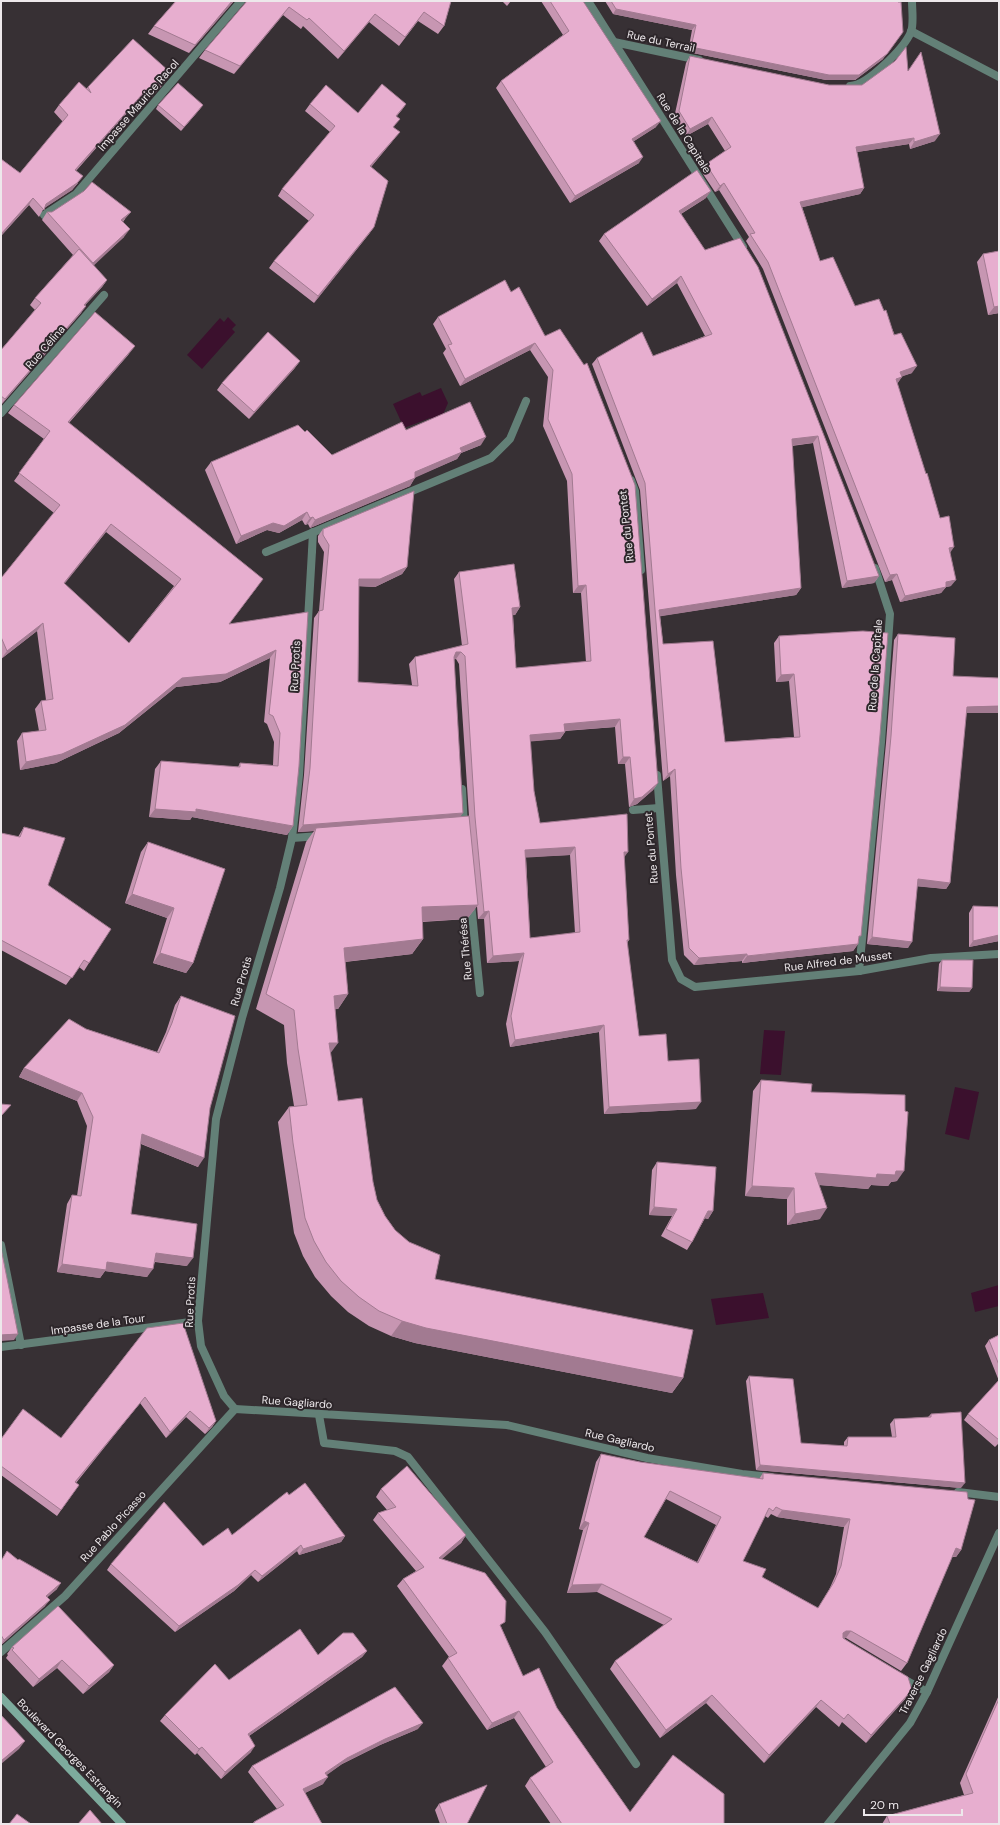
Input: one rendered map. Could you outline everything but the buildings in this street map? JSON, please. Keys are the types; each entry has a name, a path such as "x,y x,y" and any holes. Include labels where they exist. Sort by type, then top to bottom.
{"street":[{"name":"Impasse Maurice Racol","path":"44,215 76,194 241,1"},
{"name":"Rue de la Capitale","path":"588,1 749,257"},
{"path":"841,86 857,86 887,64 911,31 912,1"},
{"path":"911,31 999,77"},
{"name":"Rue du Terrail","path":"614,42 708,62"},
{"name":"Rue Célina","path":"1,413 104,295"},
{"path":"266,552 491,458 510,439 526,401"},
{"name":"Rue du Pontet","path":"627,468 635,491 642,578"},
{"name":"Rue Protis","path":"235,1409 224,1396 201,1346 198,1321 216,1119 242,1018 280,888 292,838 299,775 313,532"},
{"name":"Rue de la Capitale","path":"859,971 881,742 890,614 871,558"},
{"name":"Rue du Pontet","path":"656,768 672,960 681,979"},
{"path":"461,779 462,827"},
{"path":"633,810 659,808"},
{"path":"292,838 331,835"},
{"name":"Rue Thérésa","path":"470,894 480,993"},
{"name":"Rue Alfred de Musset","path":"681,979 695,987 859,971 931,958 999,954"},
{"path":"1,1245 22,1345"},
{"name":"Impasse de la Tour","path":"1,1347 198,1321"},
{"name":"Rue Gagliardo","path":"235,1409 319,1415 428,1419 507,1425 647,1458 742,1474 781,1477"},
{"name":"Rue Pablo Picasso","path":"1,1652 65,1596 235,1409"},
{"path":"319,1415 324,1443 395,1451 408,1456 545,1632 636,1764"},
{"path":"953,1492 999,1497"},
{"name":"Traverse Gagliardo","path":"828,1824 910,1723 927,1692 999,1533"},
{"path":"895,1673 927,1692"},
{"name":"Boulevard Georges Estrangin","path":"1,1697 122,1824"}],"shaded area":[{"path":"228,317 236,325 232,329 235,332 202,369 187,355 220,318 224,322"},
{"path":"441,388 448,403 441,419 433,423 430,418 404,428 393,404 420,392 422,396"},
{"path":"764,1030 785,1031 781,1075 760,1074"},
{"path":"955,1087 979,1092 969,1140 945,1134"},
{"path":"999,1285 999,1306 975,1312 971,1293"},
{"path":"763,1293 769,1318 716,1325 711,1299"}]}
